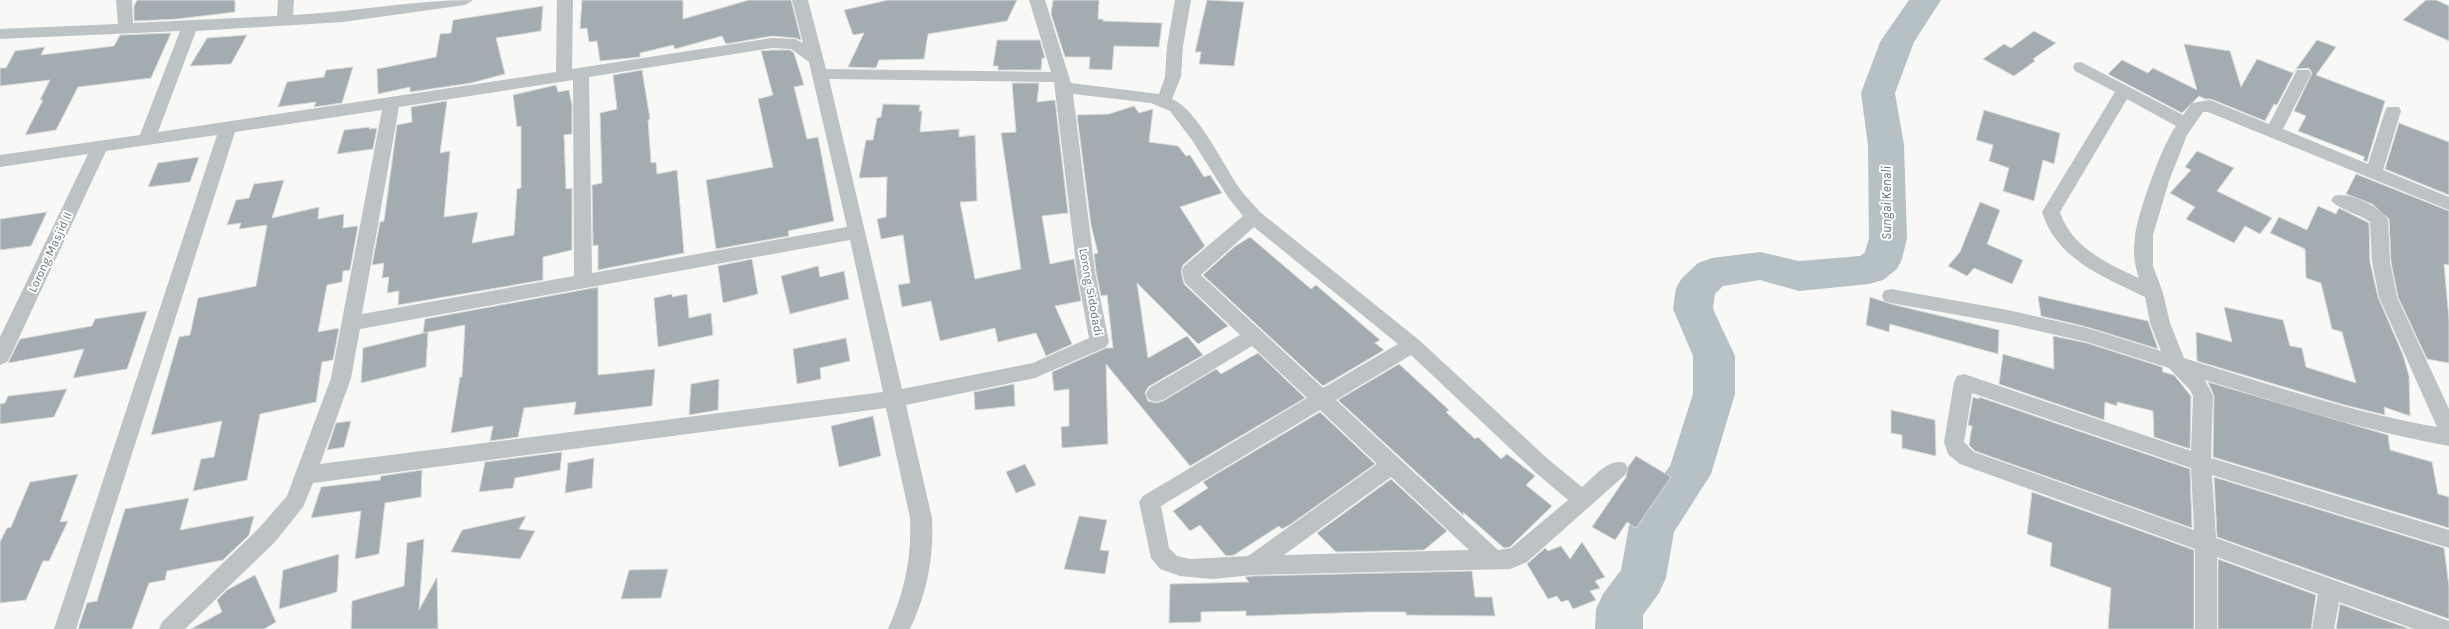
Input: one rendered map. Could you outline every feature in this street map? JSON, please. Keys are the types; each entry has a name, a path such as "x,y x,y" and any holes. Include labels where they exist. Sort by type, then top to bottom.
{"street":[{"path":"124,0 126,29"},
{"path":"286,0 286,20"},
{"path":"0,34 190,26 343,17 465,0"},
{"path":"564,0 572,74 583,281"},
{"path":"1036,0 1063,83"},
{"path":"1163,100 1170,90 1174,76 1174,53 1183,0"},
{"path":"805,1 817,66 857,232 921,518 923,548 920,572 906,615 899,629"},
{"path":"146,140 190,26"},
{"path":"0,161 228,128 781,42 802,48 817,66 1063,83 1163,100 1180,112 1234,193 1254,217 1412,345 1542,466 1583,500"},
{"path":"2081,67 2186,124"},
{"path":"2273,132 2303,74"},
{"name":"Lorong Sidodadi","path":"894,399 1035,370 1061,360 1081,348 1099,342 1086,272 1063,83"},
{"path":"2124,91 2051,212 2053,222 2064,239 2088,259 2154,293"},
{"path":"170,629 285,516 296,501 339,385 392,103"},
{"path":"2206,629 2206,544 2201,463 2203,396 2198,385 2176,363 2160,322 2154,293 2144,266 2144,235 2160,181 2179,134 2198,107 2207,105 2449,204"},
{"path":"2374,173 2394,111"},
{"path":"65,629 228,128"},
{"name":"Lorong Masjid II","path":"0,357 100,146"},
{"path":"2340,200 2368,212 2379,220 2381,262 2388,297 2449,431"},
{"path":"1254,217 1190,274 1494,560"},
{"path":"351,323 857,232"},
{"path":"1891,296 2008,317 2087,335 2320,408 2399,429 2449,438"},
{"path":"1156,394 1255,335"},
{"path":"1412,345 1150,502 1159,551 1163,558 1173,564 1230,568 1253,565 1510,559 1519,555 1618,469"},
{"path":"2443,629 1967,458 1955,448 1954,442 1964,382 2201,463 2449,539"},
{"path":"306,475 894,399"},
{"path":"1253,565 1393,464"},
{"path":"2323,629 2330,588"}],"building":[{"path":"137,0 235,0 235,12 177,19 134,21 134,6"},
{"path":"582,0 683,0 683,19 749,0 791,0 801,40 772,36 726,44 722,36 675,49 673,45 640,53 640,57 600,61 597,41 589,42 587,28 580,29"},
{"path":"888,0 1017,0 1007,21 928,34 924,59 879,60 876,68 848,67 864,33 853,35 844,10"},
{"path":"1053,0 1099,0 1098,19 1103,19 1103,21 1162,23 1159,47 1114,46 1112,70 1089,69 1090,57 1065,57 1051,14"},
{"path":"1207,0 1244,2 1234,66 1199,64 1201,52 1195,52"},
{"path":"2426,0 2436,0 2449,6 2449,41 2403,20"},
{"path":"543,6 541,31 496,38 505,74 471,83 410,92 410,87 378,94 377,69 436,57 440,34 451,33 453,20"},
{"path":"2034,31 2056,43 2033,59 2035,61 2014,76 1983,59 2004,44 2011,48"},
{"path":"171,33 151,78 78,87 56,130 25,135 43,100 40,100 50,80 0,86 0,68 6,68 15,51 45,47 41,55 114,46 120,35"},
{"path":"247,35 231,64 190,66 207,38"},
{"path":"997,40 1040,40 1045,58 1042,58 1041,70 998,70 998,66 993,66"},
{"path":"2317,40 2336,47 2316,75 2385,101 2367,162 2363,160 2365,157 2298,131 2306,116 2294,111 2312,73 2309,68 2296,69"},
{"path":"2184,44 2230,51 2241,87 2257,59 2293,73 2295,70 2277,105 2274,104 2265,121 2211,99 2205,99 2199,96 2182,113 2108,74 2122,60 2148,73 2153,68 2197,90"},
{"path":"790,50 794,53 804,85 794,87 807,139 818,137 834,221 788,231 789,236 716,249 706,180 773,167 758,99 773,95 761,51"},
{"path":"353,67 342,103 314,107 316,102 278,107 287,82 324,77 326,70"},
{"path":"642,70 650,119 648,120 651,163 656,162 657,174 677,170 684,253 598,270 598,245 593,246 592,185 602,183 600,113 617,109 613,75"},
{"path":"1012,83 1039,83 1037,102 1055,100 1068,213 1042,216 1050,264 1074,259 1081,301 1055,306 1072,344 1046,356 1036,333 998,342 995,328 940,341 931,301 902,307 898,285 910,283 903,235 881,239 877,219 886,217 887,177 859,178 866,140 873,140 877,118 881,117 883,104 920,105 919,111 922,111 920,132 959,129 959,137 975,135 977,201 960,202 975,279 1021,269 1001,133 1016,132"},
{"path":"556,85 558,92 569,90 572,105 572,134 564,135 566,189 572,188 572,250 543,257 543,280 398,305 399,291 387,293 389,277 382,278 384,263 372,265 380,222 384,221 397,125 412,122 411,107 447,101 440,153 450,151 444,217 478,212 472,243 514,235 517,189 521,188 521,126 517,127 513,95"},
{"path":"1134,106 1139,113 1153,109 1149,142 1178,146 1186,156 1190,155 1204,177 1210,175 1222,193 1180,207 1205,246 1183,265 1181,271 1184,284 1228,326 1198,344 1137,283 1148,358 1187,336 1203,355 1148,387 1145,393 1148,401 1156,403 1163,401 1216,369 1221,374 1258,353 1305,398 1190,466 1106,364 1108,444 1062,448 1061,427 1069,426 1069,389 1054,391 1052,372 1106,348 1113,348 1107,295 1101,296 1096,272 1094,254 1098,253 1091,225 1077,115 1109,114"},
{"path":"1984,110 2060,133 2054,164 2043,160 2034,201 2003,191 2009,168 1989,161 1993,145 1976,140"},
{"path":"2399,123 2449,142 2449,195 2385,169"},
{"path":"370,127 369,129 377,128 373,149 337,154 344,130"},
{"path":"2197,151 2234,168 2217,191 2272,218 2260,234 2245,226 2234,243 2186,219 2195,207 2170,193 2191,170 2185,167"},
{"path":"199,157 190,182 148,187 158,163"},
{"path":"2356,174 2449,211 2449,265 2444,264 2449,320 2449,363 2427,359 2398,297 2391,262 2389,219 2372,204 2346,194"},
{"path":"284,180 272,218 319,207 318,219 344,214 343,228 358,226 350,270 343,271 342,282 327,285 318,332 339,328 333,360 322,362 316,402 260,414 247,480 193,491 201,459 214,457 222,421 151,435 179,337 190,335 198,298 256,286 267,225 239,229 241,223 227,225 236,200 249,198 254,184"},
{"path":"1980,202 2000,210 1987,244 2023,260 2012,284 1974,268 1967,276 1948,266 1960,252"},
{"path":"2318,206 2336,214 2339,208 2369,223 2370,262 2378,297 2403,355 2409,376 2410,416 2384,407 2385,415 2341,404 2197,361 2196,332 2232,342 2224,307 2283,320 2290,346 2302,348 2306,367 2356,383 2342,332 2332,329 2321,283 2306,278 2305,249 2270,233 2279,217 2307,230"},
{"path":"47,212 31,246 0,250 0,219"},
{"path":"1250,237 1311,289 1316,285 1380,340 1375,343 1384,350 1323,386 1203,275 1234,247"},
{"path":"752,259 758,294 723,303 718,266"},
{"path":"818,266 820,277 844,271 849,299 790,314 781,276"},
{"path":"598,287 598,375 655,369 652,406 574,415 576,402 524,408 518,437 490,441 493,426 451,433 460,377 462,377 465,325 423,333 425,319"},
{"path":"672,294 672,297 687,294 689,318 711,313 713,335 658,347 654,298"},
{"path":"2038,296 2148,321 2158,349 2087,327 2041,316"},
{"path":"1870,297 1891,304 1999,330 1998,354 1890,324 1889,332 1866,325"},
{"path":"147,311 127,369 73,378 84,349 8,363 20,339 92,326 95,319"},
{"path":"428,332 426,367 361,383 363,348"},
{"path":"2053,336 2087,343 2162,367 2163,372 2174,375 2191,396 2190,449 2154,437 2153,411 2117,402 2117,406 2105,402 2104,420 1999,384 2003,354 2054,369"},
{"path":"846,338 850,361 820,368 821,379 797,384 793,349"},
{"path":"1399,364 1449,410 1446,412 1475,439 1478,437 1501,459 1507,454 1535,476 1526,485 1552,506 1510,547 1504,548 1463,512 1464,516 1338,400"},
{"path":"719,379 718,410 689,415 691,384"},
{"path":"2208,382 2388,435 2390,450 2432,462 2438,494 2449,497 2449,528 2213,457 2214,396"},
{"path":"1014,384 1015,406 975,410 974,392"},
{"path":"67,389 54,417 0,424 0,404 5,403 8,396"},
{"path":"1973,397 1979,399 1979,397 2190,469 2192,528 1975,451 1969,445 1972,426 1968,425"},
{"path":"1891,410 1935,420 1936,456 1902,448 1902,435 1891,433"},
{"path":"1320,412 1375,464 1291,524 1282,529 1279,526 1234,555 1226,556 1200,525 1190,531 1173,511 1208,488 1203,482"},
{"path":"873,416 881,456 839,467 831,426"},
{"path":"351,421 344,447 327,450 336,423"},
{"path":"562,452 560,470 515,478 513,488 479,492 485,462"},
{"path":"1636,456 1671,477 1636,528 1627,522 1615,540 1592,527 1626,477 1628,467"},
{"path":"594,458 592,488 565,493 568,463"},
{"path":"1025,464 1036,485 1016,493 1006,472"},
{"path":"422,470 421,497 385,503 379,554 355,559 361,511 311,518 321,487 380,480 381,476"},
{"path":"78,474 60,522 68,521 49,561 43,561 26,600 0,603 0,542 7,528 11,527 30,482"},
{"path":"2214,477 2444,548 2449,586 2449,619 2217,537"},
{"path":"1391,479 1447,531 1424,550 1336,552 1317,533"},
{"path":"2032,492 2194,550 2194,629 2108,629 2111,588 2050,566 2052,543 2027,534"},
{"path":"189,498 180,530 254,516 249,535 223,560 167,571 165,580 149,583 132,629 78,629 87,603 97,601 125,509"},
{"path":"526,516 519,529 535,531 520,559 451,552 462,530"},
{"path":"1079,516 1107,520 1100,550 1109,551 1105,574 1064,569"},
{"path":"424,539 419,610 437,577 438,629 351,629 352,601 404,586 407,543"},
{"path":"1582,542 1605,577 1595,581 1600,588 1590,591 1596,600 1573,609 1568,600 1561,602 1557,596 1548,599 1527,564 1545,548 1548,551 1561,546 1570,559"},
{"path":"339,554 337,592 279,609 283,570"},
{"path":"2218,559 2316,595 2311,629 2218,629"},
{"path":"668,569 661,598 621,599 629,570"},
{"path":"1472,571 1475,597 1492,597 1495,616 1406,615 1406,612 1366,612 1246,616 1246,611 1201,612 1201,622 1169,623 1170,584 1249,582 1245,577 1253,576"},
{"path":"255,575 276,622 264,629 191,629 222,612 217,600 227,590"},
{"path":"2340,604 2410,629 2336,629"}],"waterway":[{"name":"Sungai Kenali","path":"1619,629 1620,609 1643,578 1652,526 1689,474 1714,394 1714,356 1693,309 1696,288 1712,273 1760,266 1799,276 1837,273 1869,270 1883,259 1888,238 1886,145 1878,93 1897,42 1925,0"}]}
